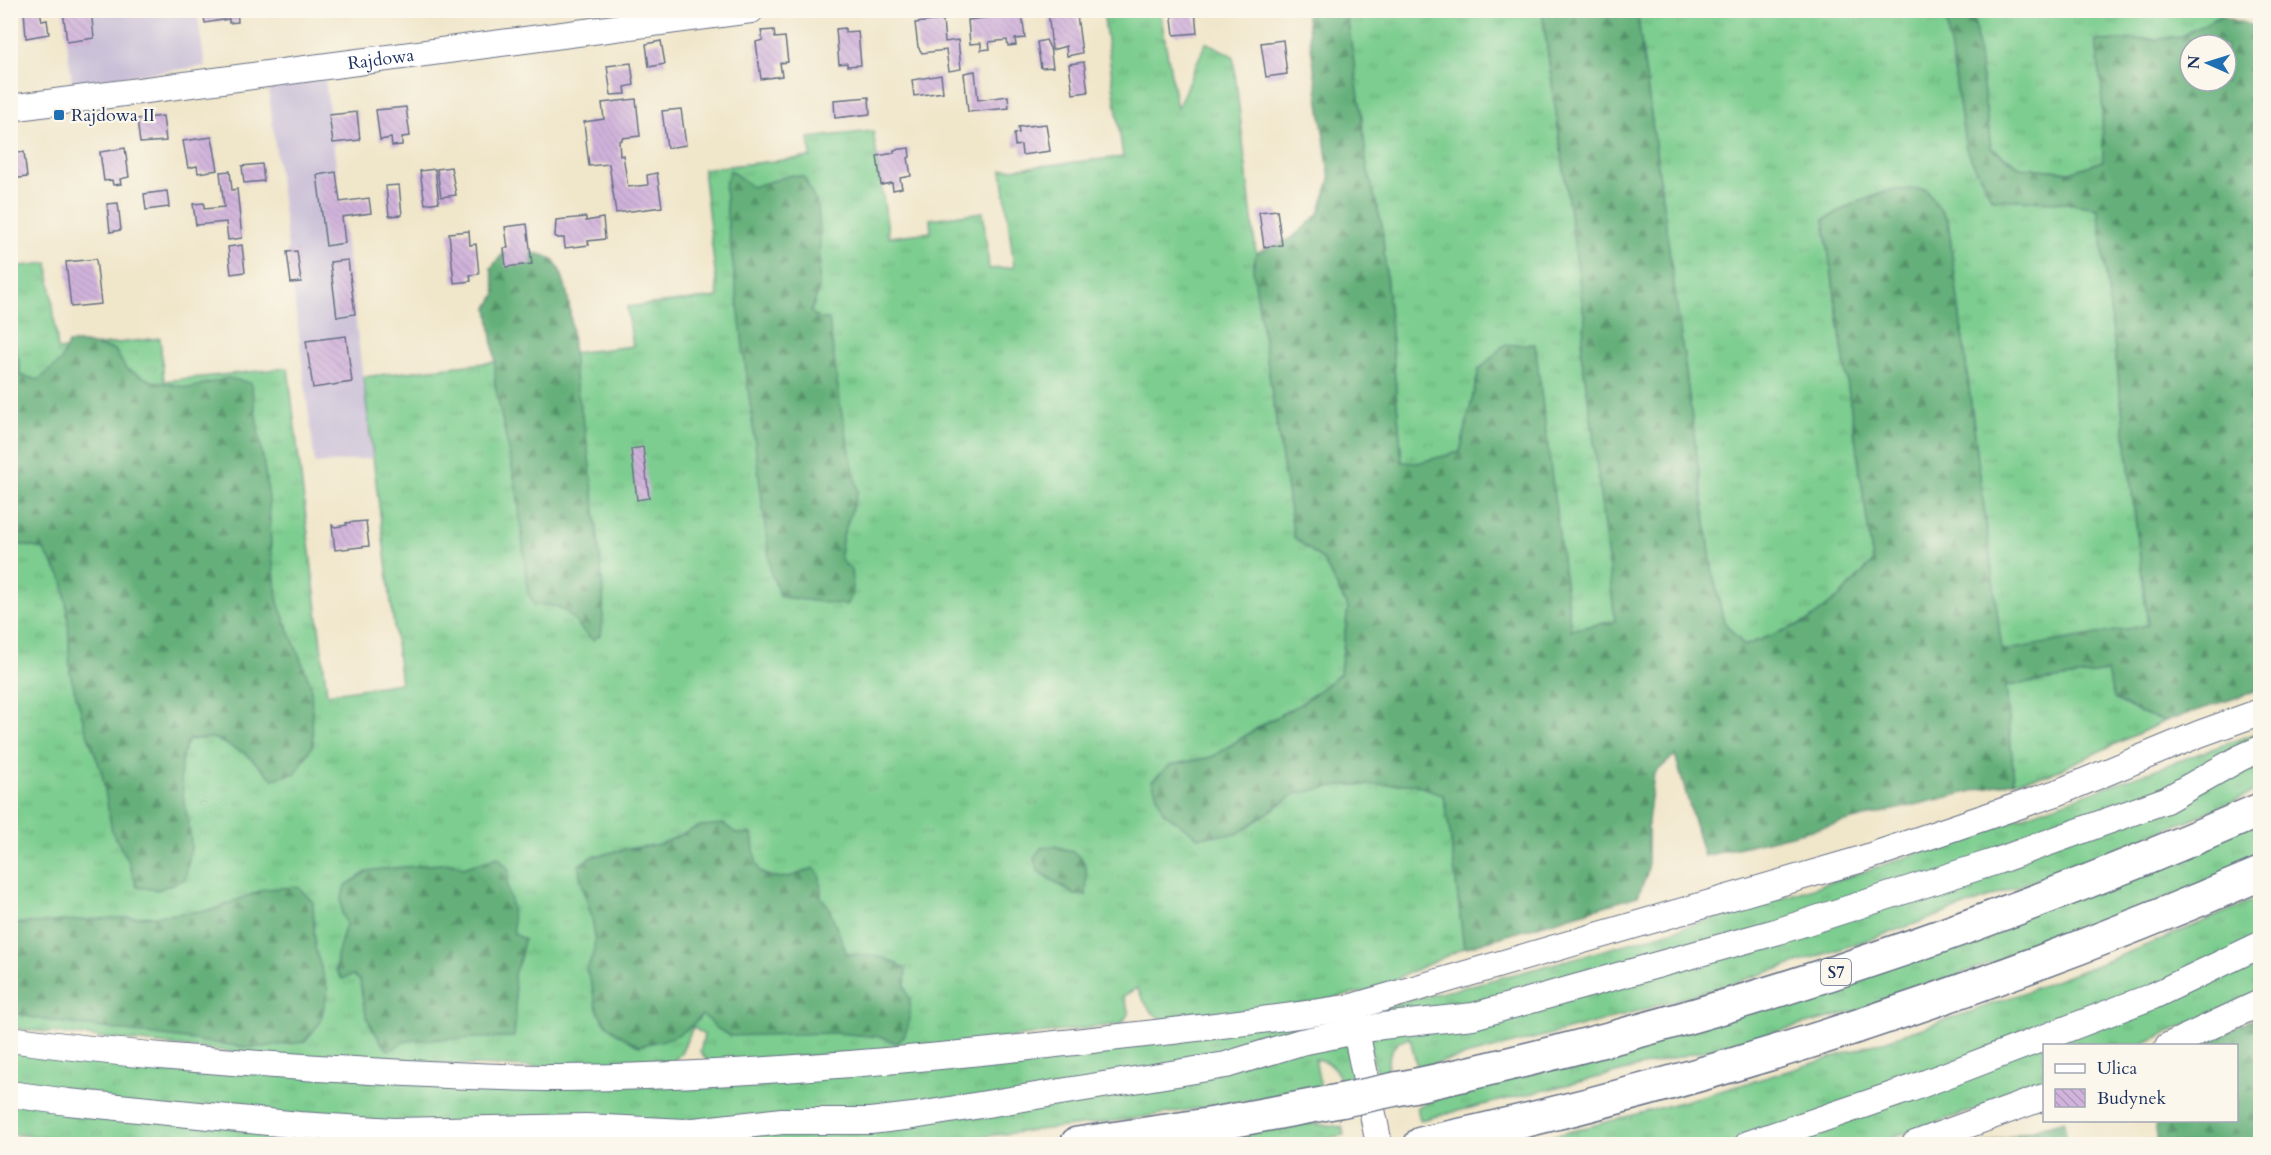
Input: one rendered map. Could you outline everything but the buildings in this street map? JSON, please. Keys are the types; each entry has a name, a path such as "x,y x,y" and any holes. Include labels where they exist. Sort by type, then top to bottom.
{"highway":[{"name":"S7","path":"1077,1144 1234,1120 1344,1100 1472,1073 1623,1035 1786,988 1938,938 2063,892 2260,810"},
{"path":"1421,1144 1534,1119 1677,1082 1837,1034 2030,967 2174,911 2260,874"}],"street":[{"name":"Rajdowa","path":"10,108 751,10"},
{"path":"10,1094 208,1117 382,1130 586,1127 685,1132 782,1121 870,1121 913,1116 1226,1065 1300,1042 1354,1019 1859,860 2059,792 2199,734 2260,712"},
{"path":"10,1040 239,1063 385,1072 555,1078 840,1066 1146,1034 1354,1019 1473,1016 1779,931 1997,861 2166,800 2260,749"},
{"path":"1748,1144 1910,1089 2142,1000 2260,945"},
{"path":"2172,1044 2260,1003"},
{"path":"1354,1019 1379,1144"},
{"path":"1915,1144 2043,1097"}],"shaded area":[{"path":"63,11 197,11 205,66 72,83"},
{"path":"325,79 373,458 315,464 268,87"}],"green space":[{"path":"1381,10 1542,11 1585,322 1581,353 1591,416 1615,621 1570,630 1535,345 1479,370 1460,452 1417,463 1402,463 1382,226 1367,167 1347,15"},
{"path":"2220,10 2221,16 2187,33 2178,33 2177,38 2096,42 2102,90 2103,161 2070,172 2020,167 1991,148 1973,11"},
{"path":"1103,11 1160,11 1177,109 1206,42 1233,56 1256,253 1253,269 1294,537 1323,560 1348,608 1340,674 1301,704 1212,757 1170,765 1237,834 1295,794 1339,785 1415,784 1443,795 1450,832 1464,948 1369,991 1292,1006 1167,1020 1152,1012 1137,988 1123,996 1129,1012 1122,1024 896,1051 709,1062 700,1052 704,1035 693,1027 681,1053 672,1063 534,1067 308,1060 11,1028 11,267 48,263 58,350 160,338 164,381 288,368 327,694 401,683 363,377 633,346 627,307 718,297 703,169 811,157 809,138 873,131 889,237 931,232 930,219 983,212 989,269 1014,267 1002,170 1123,157"},
{"path":"1306,11 1341,11 1342,16 1347,15 1367,167 1382,226 1402,462 1417,463 1460,452 1479,370 1504,345 1535,344 1571,630 1615,621 1591,416 1581,353 1585,322 1542,11 1637,11 1713,575 1724,622 1744,646 1808,621 1840,596 1873,562 1824,220 1853,204 1890,190 1926,189 1948,221 2002,651 2148,625 2098,208 2060,202 1992,199 1966,149 1945,11 1973,11 1991,148 2020,167 2070,172 2103,161 2102,90 2096,41 2178,38 2178,93 2238,93 2238,33 2187,33 2221,16 2260,28 2260,690 2165,721 2139,712 2114,699 2107,672 2006,686 2014,781 1704,856 1675,755 1654,774 1648,821 1648,870 1638,896 1464,948 1450,832 1443,795 1415,784 1339,785 1295,794 1237,834 1198,837 1163,812 1152,781 1170,765 1212,757 1301,704 1340,674 1348,608 1323,560 1294,537 1253,269 1256,253 1292,238 1319,214 1330,180"},
{"path":"1637,11 1945,11 1966,149 1992,199 2060,202 2098,208 2148,626 2002,651 1948,221 1890,190 1853,204 1824,220 1873,562 1840,596 1808,621 1744,646 1724,622 1713,575"},
{"path":"730,170 752,187 792,175 804,177 818,207 819,289 811,312 820,319 829,319 840,404 858,491 843,536 840,554 842,561 851,569 853,594 846,605 781,597 771,574 727,216 725,184"},
{"path":"514,251 548,257 556,264 566,288 571,318 575,376 589,456 602,581 601,634 593,640 563,610 547,605 534,605 528,592 517,491 495,385 495,360 488,308 496,293 491,268 503,254"},
{"path":"11,332 20,365 20,375 38,380 61,361 68,343 84,343 115,350 126,369 152,381 190,388 228,378 251,383 269,499 271,547 278,603 311,685 313,745 296,773 273,779 246,754 213,738 189,740 183,752 181,765 182,792 191,846 185,879 158,890 137,887 128,860 112,832 102,773 86,730 70,674 68,619 63,580 43,549 11,541"},
{"path":"2107,672 2139,712 2165,721 2048,775 2014,781 2006,686"},
{"path":"2260,732 2260,790 2112,851 1888,933 1736,982 1599,1022 1417,1068 1410,1038 1399,1042 1392,1050 1387,1071 1376,1073 1370,1044 1369,1021 1371,1014 1382,1007 1622,945 1741,911 1960,839"},
{"path":"2260,822 2260,857 2101,924 1856,1011 1608,1075 1420,1120 1417,1107 1455,1090"},
{"path":"724,824 737,834 752,834 756,862 760,872 781,878 814,868 820,875 821,897 828,906 847,954 884,958 906,969 905,987 910,1001 910,1018 905,1035 897,1043 882,1037 835,1033 730,1036 716,1028 702,1015 681,1033 639,1046 609,1027 604,1021 596,1006 586,970 593,953 595,937 579,865 591,857 661,844 700,826"},
{"path":"1054,846 1074,853 1084,862 1087,875 1086,896 1075,895 1038,871 1034,858 1041,848"},
{"path":"498,857 509,870 507,887 511,901 514,934 524,939 514,974 516,1011 514,1037 417,1040 403,1042 388,1050 367,1018 360,981 353,975 342,979 336,970 337,956 346,924 341,900 345,886 368,871 451,863 463,868"},
{"path":"298,887 313,902 315,948 328,990 320,1023 304,1042 252,1048 44,1020 11,1013 11,924 156,916 212,910 265,889"},
{"path":"2260,897 2260,991 2142,1044 2043,1044 2043,1086 1874,1144 1520,1144 1803,1067 1988,1005 2171,936"},
{"path":"2260,1015 2260,1144 2158,1144 2155,1122 2238,1122 2238,1044 2204,1044"},
{"path":"1325,1020 1340,1024 1356,1077 1340,1080 1337,1072 1331,1066 1315,1059 1321,1089 1125,1120 917,1144 107,1144 11,1134 11,1047 448,1084"},
{"path":"1296,1122 1342,1127 1344,1135 1295,1144 1158,1144"},
{"path":"2061,1122 2064,1122 2067,1144 1984,1144"}],"place":[{"name":"Rajdowa II","path":"59,115"}]}
